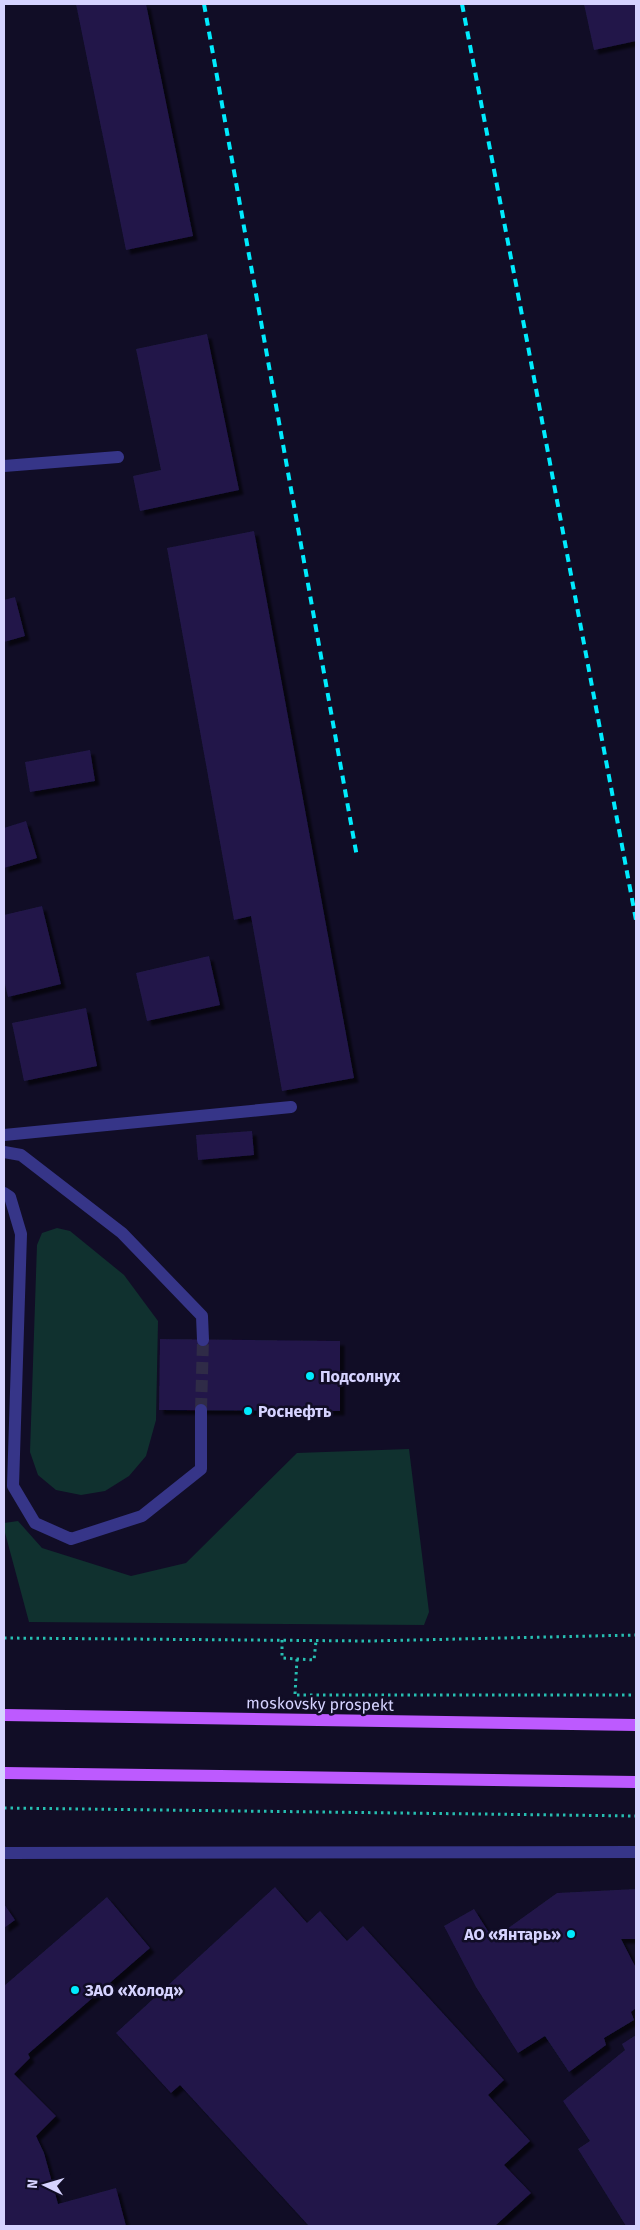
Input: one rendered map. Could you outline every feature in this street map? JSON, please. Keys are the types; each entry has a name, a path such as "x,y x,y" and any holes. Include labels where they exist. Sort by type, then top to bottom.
{"main road":[{"name":"moskovsky prospekt","path":"4,1715 636,1725"},
{"path":"4,1773 636,1782"}],"lane":[{"path":"4,466 118,457"},
{"path":"4,1135 291,1107"},
{"path":"4,1152 22,1155 122,1233 202,1316 202,1340"},
{"path":"4,1192 10,1198 22,1234 13,1486 35,1523 72,1539 142,1516 201,1469 201,1410"},
{"path":"4,1852 636,1852"}],"path":[{"path":"4,1638 316,1640 636,1635"},
{"path":"282,1640 282,1658 314,1660 316,1640"},
{"path":"295,1694 297,1659"},
{"path":"285,1694 636,1695"},
{"path":"4,1808 636,1816"}],"green space":[{"path":"57,1228 70,1231 124,1275 158,1321 156,1420 146,1456 129,1476 105,1491 81,1495 56,1490 38,1475 30,1452 37,1245 42,1233"},
{"path":"409,1449 429,1612 424,1625 29,1622 4,1523 18,1521 42,1548 131,1576 186,1563 297,1453"}],"building":[{"path":"76,4 146,4 193,236 126,250"},
{"path":"584,4 636,4 636,41 594,50"},
{"path":"207,334 239,490 140,511 133,476 161,470 136,349"},
{"path":"254,531 354,1078 282,1091 251,916 234,920 167,548"},
{"path":"15,597 25,636 4,642 4,600"},
{"path":"90,750 95,781 30,792 25,762"},
{"path":"26,821 37,858 4,868 4,828"},
{"path":"42,906 61,984 8,997 4,980 4,915"},
{"path":"209,956 220,1005 147,1021 136,973"},
{"path":"86,1008 97,1066 24,1081 12,1023"},
{"path":"252,1131 254,1155 198,1160 196,1135"},
{"path":"160,1339 340,1341 340,1411 159,1410"},
{"path":"275,1887 307,1923 320,1911 347,1941 363,1926 504,2080 488,2095 530,2141 504,2165 531,2193 495,2226 309,2226 180,2085 171,2093 116,2033"},
{"path":"636,1889 636,1939 621,1939 636,1968 636,2008 631,2012 634,2020 604,2038 606,2045 569,2072 545,2036 518,2053 476,1987 444,1926 474,1909 493,1939 557,1893"},
{"path":"107,1897 150,1948 28,2054 30,2058 14,2074 56,2116 36,2136 44,2153 58,2204 116,2188 126,2226 4,2226 4,1986"},
{"path":"4,1904 15,1920 4,1928"},
{"path":"636,2035 636,2226 626,2226 578,2149 590,2141 563,2101 625,2050 622,2044"}],"tunnel":[{"path":"201,1410 203,1340"}],"railway":[{"path":"204,4 357,857"},
{"path":"462,4 636,920"}],"place":[{"name":"Подсолнух","path":"310,1376"},
{"name":"Роснефть","path":"248,1411"},
{"name":"АО «Янтарь»","path":"571,1934"},
{"name":"ЗАО «Холод»","path":"75,1990"}]}
